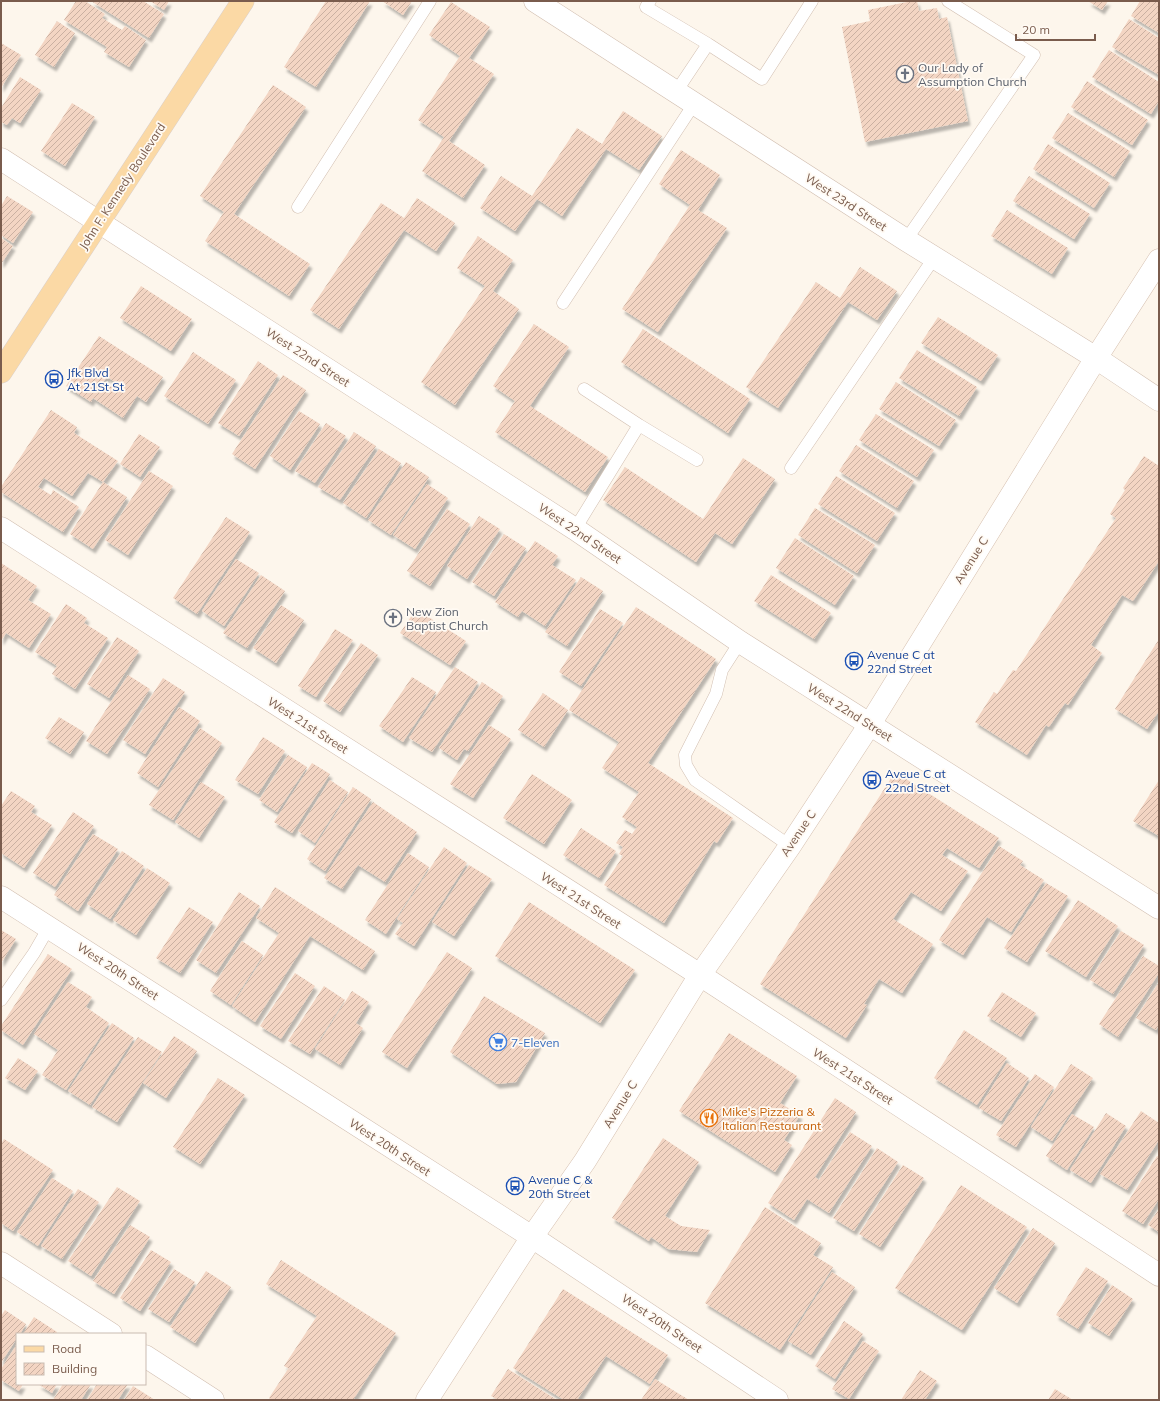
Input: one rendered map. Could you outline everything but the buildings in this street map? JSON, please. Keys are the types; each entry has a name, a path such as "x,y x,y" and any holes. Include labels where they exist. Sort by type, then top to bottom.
{"main road":[{"name":"John F. Kennedy Boulevard","path":"1,372 98,221 243,1"}],"street":[{"name":"West 23rd Street","path":"535,1 934,258 1096,358 1159,400"},
{"name":"West 22nd Street","path":"1,159 575,529 740,642 1159,908"},
{"name":"Avenue C","path":"427,1400 532,1237 586,1161 700,975 790,846 870,724 1096,358 1159,260"},
{"name":"West 21st Street","path":"1,528 700,975 1159,1275"},
{"name":"West 20th Street","path":"1,897 532,1237 777,1400"},
{"path":"1,1263 109,1333"},
{"path":"146,1357 213,1400"}],"lane":[{"path":"298,207 430,1"},
{"path":"650,1 646,7 708,44 762,79 812,1"},
{"path":"906,240 1034,55 948,1"},
{"path":"676,92 708,44"},
{"path":"563,303 694,104"},
{"path":"791,468 934,258"},
{"path":"584,389 639,425 697,460"},
{"path":"575,529 639,425"},
{"path":"740,642 722,670 716,694 685,755 686,765 695,780 790,846"},
{"path":"1,1000 49,927"}],"place":[{"name":"Our Lady of Assumption Church","path":"905,74"},
{"name":"Jfk Blvd At 21St St","path":"54,379"},
{"name":"New Zion Baptist Church","path":"393,618"},
{"name":"Avenue C at 22nd Street","path":"854,661"},
{"name":"Aveue C at 22nd Street","path":"872,780"},
{"name":"7-Eleven","path":"498,1042"},
{"name":"Mike's Pizzeria & Italian Restaurant","path":"709,1118"},
{"name":"Avenue C & 20th Street","path":"515,1186"}]}
